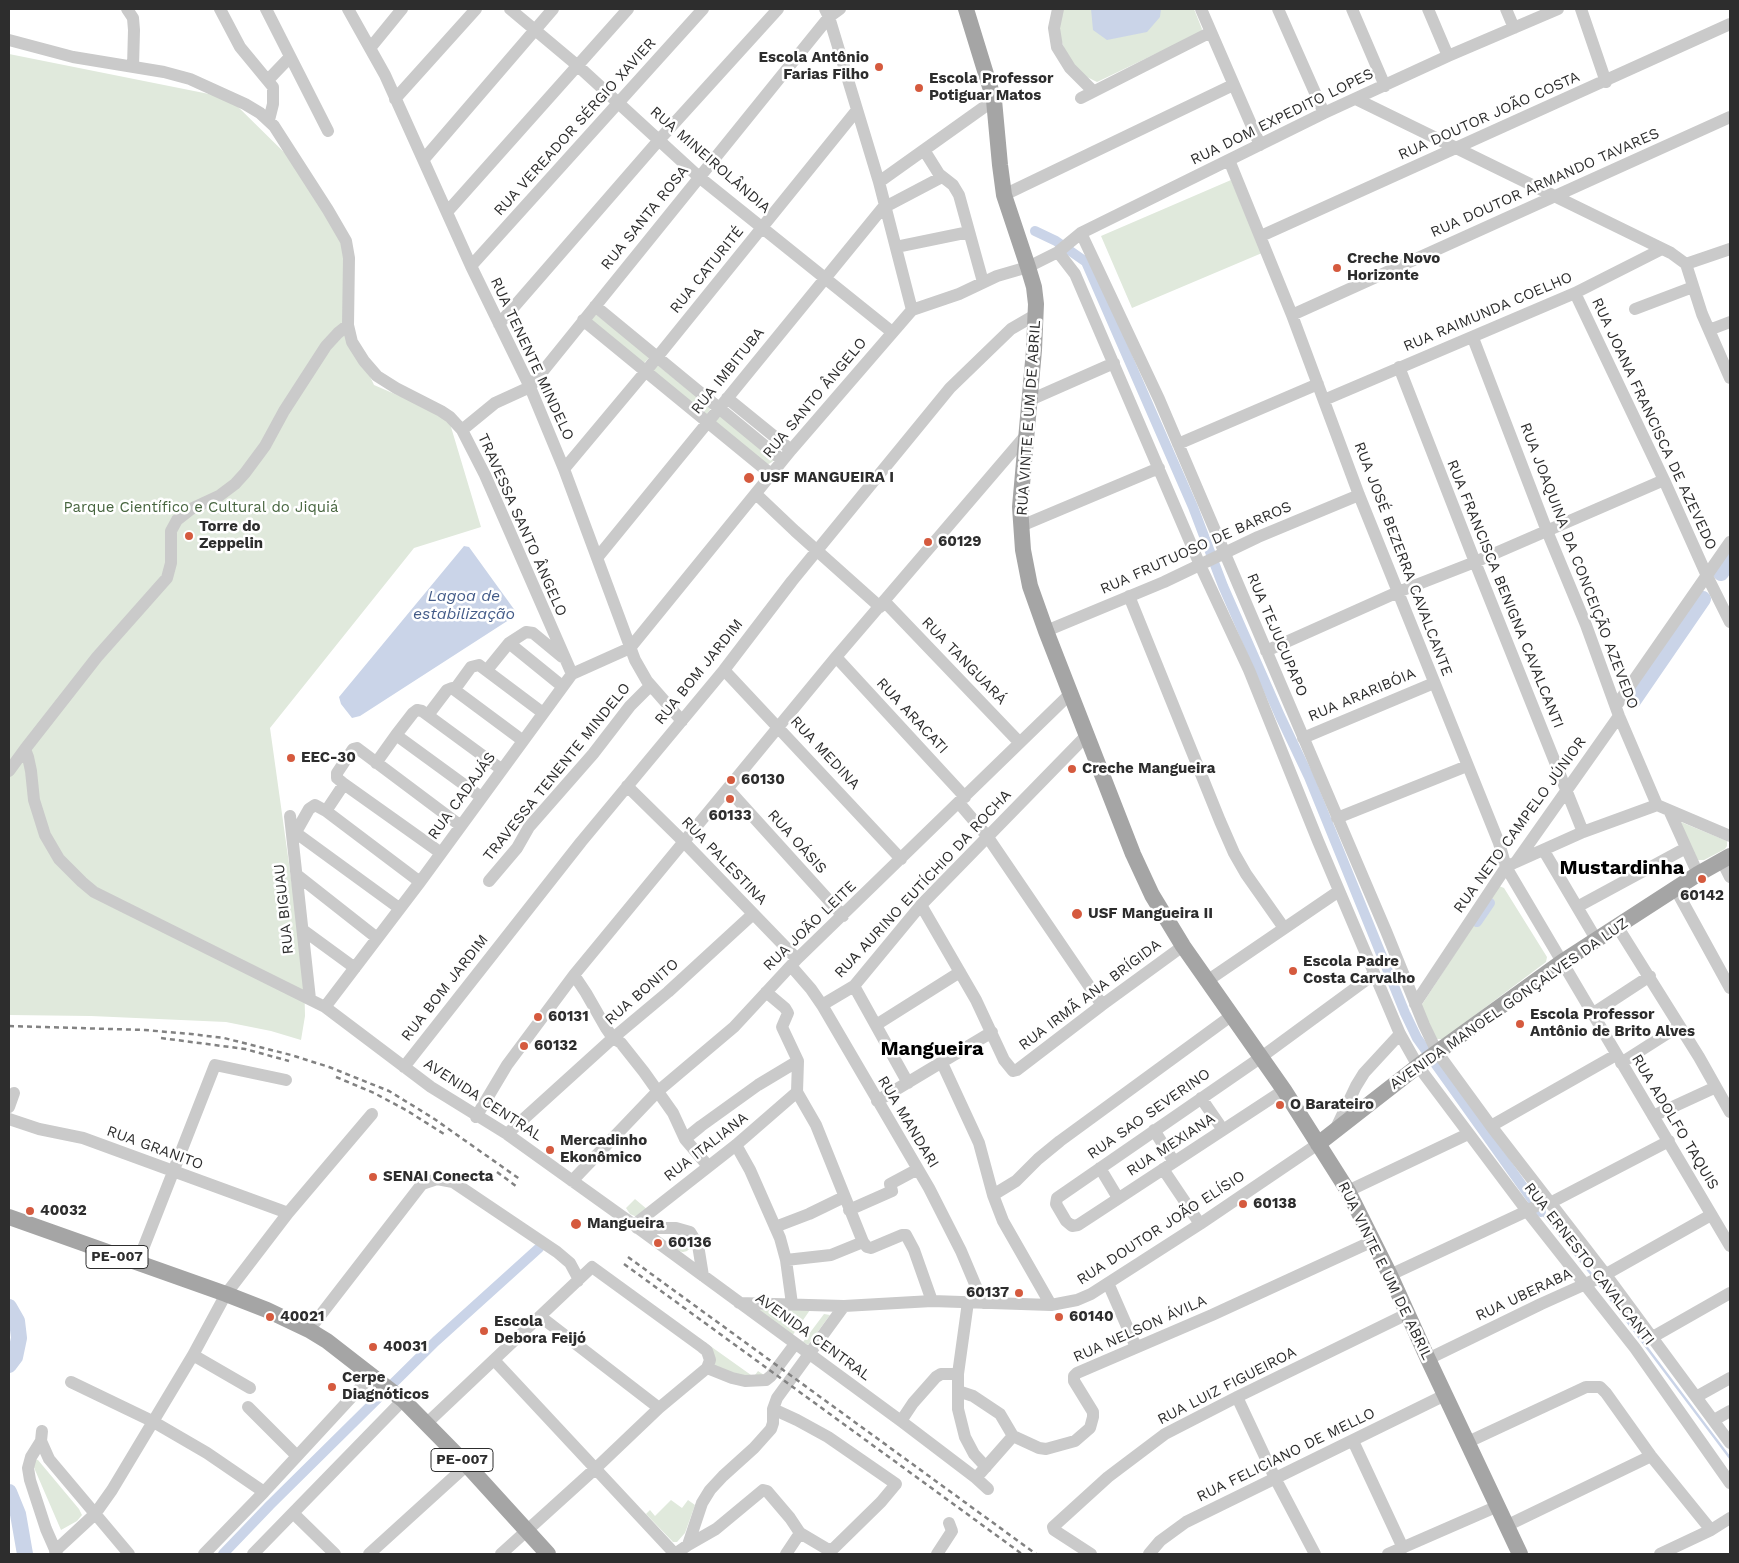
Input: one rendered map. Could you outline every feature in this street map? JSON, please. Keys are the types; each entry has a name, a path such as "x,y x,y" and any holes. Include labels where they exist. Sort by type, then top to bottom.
{"main road":[{"name":"RUA VINTE E UM DE ABRIL","path":"966,9 994,100 1004,194 1034,287 1036,317 1022,474 1021,526 1023,550 1030,586 1046,631 1140,873 1183,946 1284,1090 1348,1191 1390,1275 1520,1554"},
{"name":"AVENIDA MANOEL GONÇALVES DA LUZ","path":"1318,1144 1436,1053 1562,962 1675,888 1726,859"},
{"name":"PE-007","path":"9,1218 226,1294 310,1330 393,1392 467,1465 548,1554"}],"street":[{"path":"127,9 133,18 133,67"},
{"path":"220,9 240,47 268,80 274,92 273,104 268,120"},
{"path":"266,9 328,131"},
{"name":"RUA TENENTE MINDELO","path":"348,9 370,47 424,159 499,324 530,386 564,469 630,648 642,674 650,686 682,721"},
{"path":"370,47 402,9"},
{"path":"395,99 476,9"},
{"name":"RUA MINEIROLÂNDIA","path":"510,9 578,66 699,177 892,332"},
{"path":"424,159 553,9"},
{"path":"447,212 628,9"},
{"name":"RUA VEREADOR SÉRGIO XAVIER","path":"472,266 703,9"},
{"path":"499,324 659,140 778,9"},
{"name":"RUA SANTA ROSA","path":"462,430 495,403 530,386 699,177 827,13 840,9"},
{"path":"1058,9 1054,28 1057,47 1070,68 1094,91"},
{"path":"1201,9 1260,145"},
{"path":"1278,9 1324,113"},
{"path":"1352,9 1385,86"},
{"path":"1428,9 1448,56"},
{"path":"1506,9 1514,28"},
{"name":"RUA DOM EXPEDITO LOPES","path":"1028,267 1060,251 1076,236 1324,113 1448,56 1558,9"},
{"path":"1581,9 1606,82"},
{"path":"827,13 879,182 912,310"},
{"name":"RUA DOUTOR JOÃO COSTA","path":"1261,236 1606,82 1730,24"},
{"path":"1081,98 1211,32"},
{"name":"TRAVESSA SANTO ÂNGELO","path":"9,40 73,57 190,78 231,97 260,113 268,120 281,136 342,232 349,258 348,325 356,350 377,376 396,388 441,410 462,430 485,475 572,674"},
{"path":"268,80 290,57"},
{"path":"1004,194 1234,85"},
{"path":"1356,99 1662,249 1686,264 1709,330 1730,378"},
{"path":"879,182 994,100"},
{"name":"RUA CATURITÉ","path":"646,371 857,110"},
{"name":"RUA DOUTOR ARMANDO TAVARES","path":"1292,315 1730,117"},
{"path":"924,150 934,168 953,185 959,194 983,282"},
{"name":"RUA JOSÉ BEZERRA CAVALCANTE","path":"1230,160 1292,315 1359,495 1467,766 1499,843 1562,962"},
{"path":"885,206 942,177"},
{"name":"RUA IMBITUBA","path":"597,558 824,278 885,206"},
{"path":"896,247 969,232"},
{"name":"RUA TEJUCUPAPO","path":"1076,236 1159,399 1222,554 1266,651 1436,1053"},
{"name":"RUA RAIMUNDA COELHO","path":"1324,400 1575,293 1662,249"},
{"path":"1686,264 1730,249"},
{"path":"1060,251 1075,274 1158,468 1248,670 1373,975 1400,1034 1420,1065"},
{"name":"RUA SANTO ÂNGELO","path":"572,674 630,648 782,460 912,310 959,294 997,276 1028,267"},
{"path":"1635,309 1694,287"},
{"name":"RUA JOANA FRANCISCA DE AZEVEDO","path":"1575,293 1730,622"},
{"path":"595,306 657,356 791,450"},
{"name":"RUA BOM JARDIM","path":"404,1067 581,842 724,670 817,550 950,388 1011,329 1030,318 1036,317"},
{"path":"583,320 772,474"},
{"path":"1709,330 1730,322"},
{"path":"9,771 24,749 97,657 167,578 172,563 171,531 177,520 191,509 219,496 235,484 245,473 265,446 284,411 326,346 348,325"},
{"name":"RUA JOAQUINA DA CONCEIÇÃO AZEVEDO","path":"1473,338 1547,531 1657,805"},
{"path":"1030,400 1114,363"},
{"name":"RUA FRANCISCA BENIGNA CAVALCANTI","path":"1400,367 1475,562 1583,832"},
{"path":"564,469 646,371"},
{"path":"1178,444 1318,384"},
{"path":"723,403 782,460"},
{"path":"476,1116 507,1066 574,975 836,657 1027,434"},
{"path":"1000,465 1010,462 1015,464 1022,474"},
{"path":"1021,526 1158,468"},
{"path":"1266,651 1398,592 1475,562 1664,480"},
{"name":"RUA TANGUARÁ","path":"756,494 817,550 883,604 1019,742"},
{"name":"RUA FRUTUOSO DE BARROS","path":"1046,631 1359,495"},
{"name":"RUA NETO CAMPELO JÚNIOR","path":"1415,1004 1511,865 1566,791 1730,542"},
{"path":"1129,596 1231,845 1246,874 1284,928"},
{"path":"487,670 509,643 522,634 530,632 564,659"},
{"path":"509,643 562,686"},
{"name":"RUA ARACATI","path":"836,657 962,800 1102,1004"},
{"path":"428,715 447,690 452,689 473,666 479,665 543,713"},
{"name":"RUA MEDINA","path":"724,670 901,859"},
{"name":"RUA CADAJÁS","path":"326,1007 572,674"},
{"name":"RUA ARARIBÓIA","path":"1303,738 1434,683"},
{"name":"TRAVESSA TENENTE MINDELO","path":"489,881 517,848 529,828 593,754 625,712 650,686"},
{"path":"452,689 522,740"},
{"name":"RUA JOÃO LEITE","path":"572,1180 657,1092 734,1027 794,963 1070,694"},
{"path":"376,763 415,711 419,710 501,769"},
{"path":"396,735 481,797"},
{"name":"RUA AURINO EUTÍCHIO DA ROCHA","path":"822,1005 854,986 921,906 986,836 1086,736"},
{"path":"441,853 337,778 337,773 353,749 357,748 461,826"},
{"name":"AVENIDA CENTRAL","path":"24,749 31,771 34,800 45,835 59,859 94,892 326,1007 431,1087 507,1134 636,1226 901,1421 988,1489"},
{"path":"1336,818 1467,766"},
{"path":"326,811 344,784"},
{"name":"RUA PALESTINA","path":"627,786 753,914 794,963"},
{"name":"RUA OÁSIS","path":"728,789 843,916"},
{"path":"399,908 294,831 311,806 315,805 326,811 420,882"},
{"path":"1511,865 1583,832 1657,805 1730,836"},
{"path":"1669,810 1698,874"},
{"name":"RUA BIGUAU","path":"290,816 294,831 310,999"},
{"path":"1577,907 1686,848"},
{"path":"1544,850 1596,939"},
{"path":"1726,859 1730,877"},
{"path":"297,875 377,938"},
{"path":"1675,888 1730,988"},
{"path":"1207,981 1340,891"},
{"path":"877,1101 992,1032 960,972 921,906"},
{"name":"RUA BONITO","path":"507,1134 753,914"},
{"path":"1617,926 1650,976 1730,1112"},
{"path":"303,930 355,968"},
{"name":"RUA IRMÃ ANA BRÍGIDA","path":"992,1032 1006,1065 1013,1071 1017,1070 1102,1004 1183,946"},
{"name":"RUA ADOLFO TAQUIS","path":"1562,962 1730,1246"},
{"name":"RUA MANDARI","path":"794,963 822,1005 918,1169 961,1251 983,1303"},
{"path":"876,1025 960,972"},
{"path":"574,975 590,1000 599,1019 614,1038 621,1042 628,1050 673,1113 685,1139 708,1166"},
{"name":"RUA SAO SEVERINO","path":"1075,1226 1066,1221 1056,1204 1057,1198 1260,1058 1373,975"},
{"path":"1592,1014 1650,976"},
{"path":"854,986 908,1083"},
{"path":"766,992 785,1008 788,1014 782,1027 798,1061 797,1092 816,1125 864,1243 870,1248 904,1234 914,1250 932,1300"},
{"path":"993,1195 1016,1181 1060,1141 1231,1016"},
{"path":"1491,1126 1679,1026"},
{"path":"1336,1129 1364,1073 1400,1034"},
{"name":"RUA ERNESTO CAVALCANTI","path":"1436,1053 1491,1126 1540,1205 1585,1284 1635,1348 1730,1484"},
{"path":"685,1139 751,1090 798,1061"},
{"path":"942,1063 979,1143 993,1195 1003,1222 1052,1305"},
{"path":"137,1264 215,1065 286,1080"},
{"name":"RUA ERNESTO CAVALCANTI","path":"1420,1065 1468,1134 1540,1205 1604,1276 1730,1443"},
{"path":"1653,1116 1716,1087"},
{"name":"RUA MEXIANA","path":"1075,1226 1284,1090"},
{"name":"RUA ITALIANA","path":"636,1226 736,1145 797,1092"},
{"path":"9,1107 14,1093"},
{"path":"1201,1098 1223,1130"},
{"path":"129,1554 95,1514 49,1459 45,1452 42,1436 28,1468 34,1493 56,1553 95,1514 112,1490 193,1355 226,1294 288,1213 372,1114"},
{"name":"RUA GRANITO","path":"9,1118 39,1129 83,1138 288,1213"},
{"path":"1154,1130 1168,1165 1200,1224"},
{"path":"1348,1191 1468,1134"},
{"path":"1390,1275 1540,1205 1669,1141"},
{"name":"RUA DOUTOR JOÃO ELÍSIO","path":"739,1303 844,1306 932,1300 1052,1305 1077,1300 1108,1284 1318,1144"},
{"path":"736,1145 750,1170 775,1227 786,1260 792,1304"},
{"path":"1100,1168 1118,1198"},
{"path":"849,1210 892,1191 890,1184 918,1169"},
{"path":"310,1330 422,1184 437,1179 446,1180 460,1186 565,1258 574,1270 578,1281"},
{"path":"775,1227 809,1214 844,1197"},
{"name":"RUA UBERABA","path":"1428,1359 1604,1276 1711,1215"},
{"path":"636,1226 676,1228 690,1232 696,1239 703,1276"},
{"path":"667,1250 676,1228"},
{"name":"RUA NELSON ÁVILA","path":"1013,1436 1038,1448 1046,1449 1075,1441 1090,1428 1094,1418 1089,1404 1074,1381 1074,1376 1077,1373 1220,1311 1373,1240"},
{"path":"786,1260 831,1255 864,1243"},
{"path":"426,1424 592,1267 707,1351 710,1360 707,1368 659,1408 501,1554"},
{"path":"1108,1284 1136,1347"},
{"path":"1651,1338 1730,1293"},
{"path":"968,1302 958,1374 960,1422 974,1454 986,1467"},
{"path":"688,1545 702,1503 710,1490 767,1434 773,1423 773,1410 777,1398 844,1306"},
{"name":"RUA LUIZ FIGUEIROA","path":"1091,1554 1054,1530 1053,1527 1108,1477 1165,1434 1407,1314"},
{"path":"541,1317 659,1408"},
{"path":"707,1368 732,1378 746,1381 766,1380 796,1344"},
{"path":"193,1355 250,1388"},
{"path":"494,1360 675,1554 716,1529 759,1492 764,1490 767,1491 790,1518 800,1533 827,1549 833,1549 881,1502 896,1484 828,1437 797,1420 773,1410"},
{"path":"901,1421 913,1403 936,1376 941,1374 958,1374"},
{"path":"204,1554 372,1375"},
{"path":"1696,1397 1730,1378"},
{"path":"71,1382 152,1421 207,1453 264,1492"},
{"path":"1468,1442 1586,1387 1600,1387 1651,1456 1711,1530"},
{"path":"958,1390 973,1396 1000,1414 1013,1436 976,1478"},
{"path":"253,1554 293,1513 393,1392"},
{"name":"RUA FELICIANO DE MELLO","path":"1149,1554 1160,1541 1186,1522 1353,1442 1445,1395"},
{"path":"1237,1397 1275,1478 1315,1554"},
{"path":"248,1407 297,1456"},
{"path":"1714,1420 1730,1411"},
{"path":"1353,1442 1403,1548"},
{"path":"1506,1526 1651,1456"},
{"path":"369,1554 467,1465"},
{"path":"1388,1554 1498,1506"},
{"path":"293,1513 335,1554"},
{"path":"1660,1554 1711,1530 1730,1518"},
{"path":"937,1554 952,1531 949,1523"},
{"path":"786,1554 800,1533"}],"green space":[{"path":"1060,9 1194,9 1202,29 1201,32 1097,82 1083,75 1069,63 1057,27"},
{"name":"Parque Científico e Cultural do Jiquiá","path":"9,54 229,98 299,167 351,251 350,333 374,385 448,417 481,527 414,548 270,728 304,971 305,1016 301,1040 271,1031 226,1022 91,1016 9,1015"},
{"path":"1231,180 1262,253 1132,308 1101,236"},
{"path":"594,313 649,356 648,359 644,363 590,322"},
{"path":"656,364 711,408 707,414 653,373"},
{"path":"719,415 774,460 767,465 715,423"},
{"path":"1681,822 1727,841 1727,846 1725,849 1704,860 1697,860 1680,824"},
{"path":"1499,886 1504,888 1547,957 1546,962 1443,1039 1436,1039 1421,1006"},
{"path":"635,1199 648,1210 637,1217 630,1214 626,1208"},
{"path":"683,1234 689,1237 692,1243 689,1249 683,1252 677,1249 674,1243 677,1237"},
{"path":"752,1310 810,1310 792,1336"},
{"path":"824,1314 830,1315 808,1345 803,1342"},
{"path":"699,1338 751,1375 755,1375 758,1371 767,1377 763,1381 718,1371"},
{"path":"35,1459 38,1460 82,1515 77,1521 61,1530 32,1463"},
{"path":"671,1500 682,1508 688,1500 695,1505 685,1533 677,1542 673,1542 646,1514 650,1510 655,1516"}],"water":[{"path":"1091,9 1161,9 1160,17 1147,32 1107,40 1093,30"},
{"name":"Lagoa de estabilização","path":"464,546 469,547 516,612 515,616 360,716 352,718 341,704 339,697"}],"waterway":[{"path":"1035,231 1056,241 1086,262 1193,507 1223,586 1309,777 1405,1013 1417,1038 1541,1212"},
{"path":"1721,573 1730,559"},
{"path":"1633,701 1703,599"},
{"path":"1477,922 1490,903"},
{"path":"1541,1212 1592,1275"},
{"path":"223,1554 436,1341 539,1248"},
{"path":"1599,1284 1730,1458"},
{"path":"9,1307 17,1321 19,1338 15,1357 9,1365"},
{"path":"9,1492 18,1514 25,1554"}],"railway":[{"path":"9,1026 145,1030 191,1034 224,1038 291,1055 329,1067 389,1091 433,1118 521,1180"},
{"path":"161,1038 245,1049 289,1061"},
{"path":"336,1077 374,1093 406,1110 444,1134"},
{"path":"497,1172 516,1186"},
{"path":"628,1257 1036,1554"},
{"path":"624,1264 1022,1554"}],"place":[{"name":"Escola Antônio Farias Filho","path":"879,67"},
{"name":"Escola Professor Potiguar Matos","path":"919,88"},
{"name":"Creche Novo Horizonte","path":"1337,268"},
{"name":"USF MANGUEIRA I","path":"749,478"},
{"name":"Torre do Zeppelin","path":"189,536"},
{"name":"60129","path":"928,542"},
{"name":"EEC-30","path":"291,758"},
{"name":"Creche Mangueira","path":"1072,769"},
{"name":"60130","path":"731,780"},
{"name":"60133","path":"730,799"},
{"name":"60142","path":"1702,879"},
{"name":"USF Mangueira II","path":"1077,914"},
{"name":"Escola Padre Costa Carvalho","path":"1293,971"},
{"name":"60131","path":"538,1017"},
{"name":"Escola Professor Antônio de Brito Alves","path":"1520,1024"},
{"name":"60132","path":"524,1046"},
{"name":"O Barateiro","path":"1280,1105"},
{"name":"Mercadinho Ekonômico","path":"550,1150"},
{"name":"SENAI Conecta","path":"373,1177"},
{"name":"60138","path":"1243,1204"},
{"name":"40032","path":"30,1211"},
{"name":"Mangueira","path":"576,1224"},
{"name":"60136","path":"658,1243"},
{"name":"60137","path":"1019,1293"},
{"name":"40021","path":"270,1317"},
{"name":"60140","path":"1059,1317"},
{"name":"Escola Debora Feijó","path":"484,1331"},
{"name":"40031","path":"373,1347"},
{"name":"Cerpe Diagnóticos","path":"332,1387"}],"district":[{"name":"Mustardinha","path":"1622,868"},
{"name":"Mangueira","path":"932,1049"}]}
